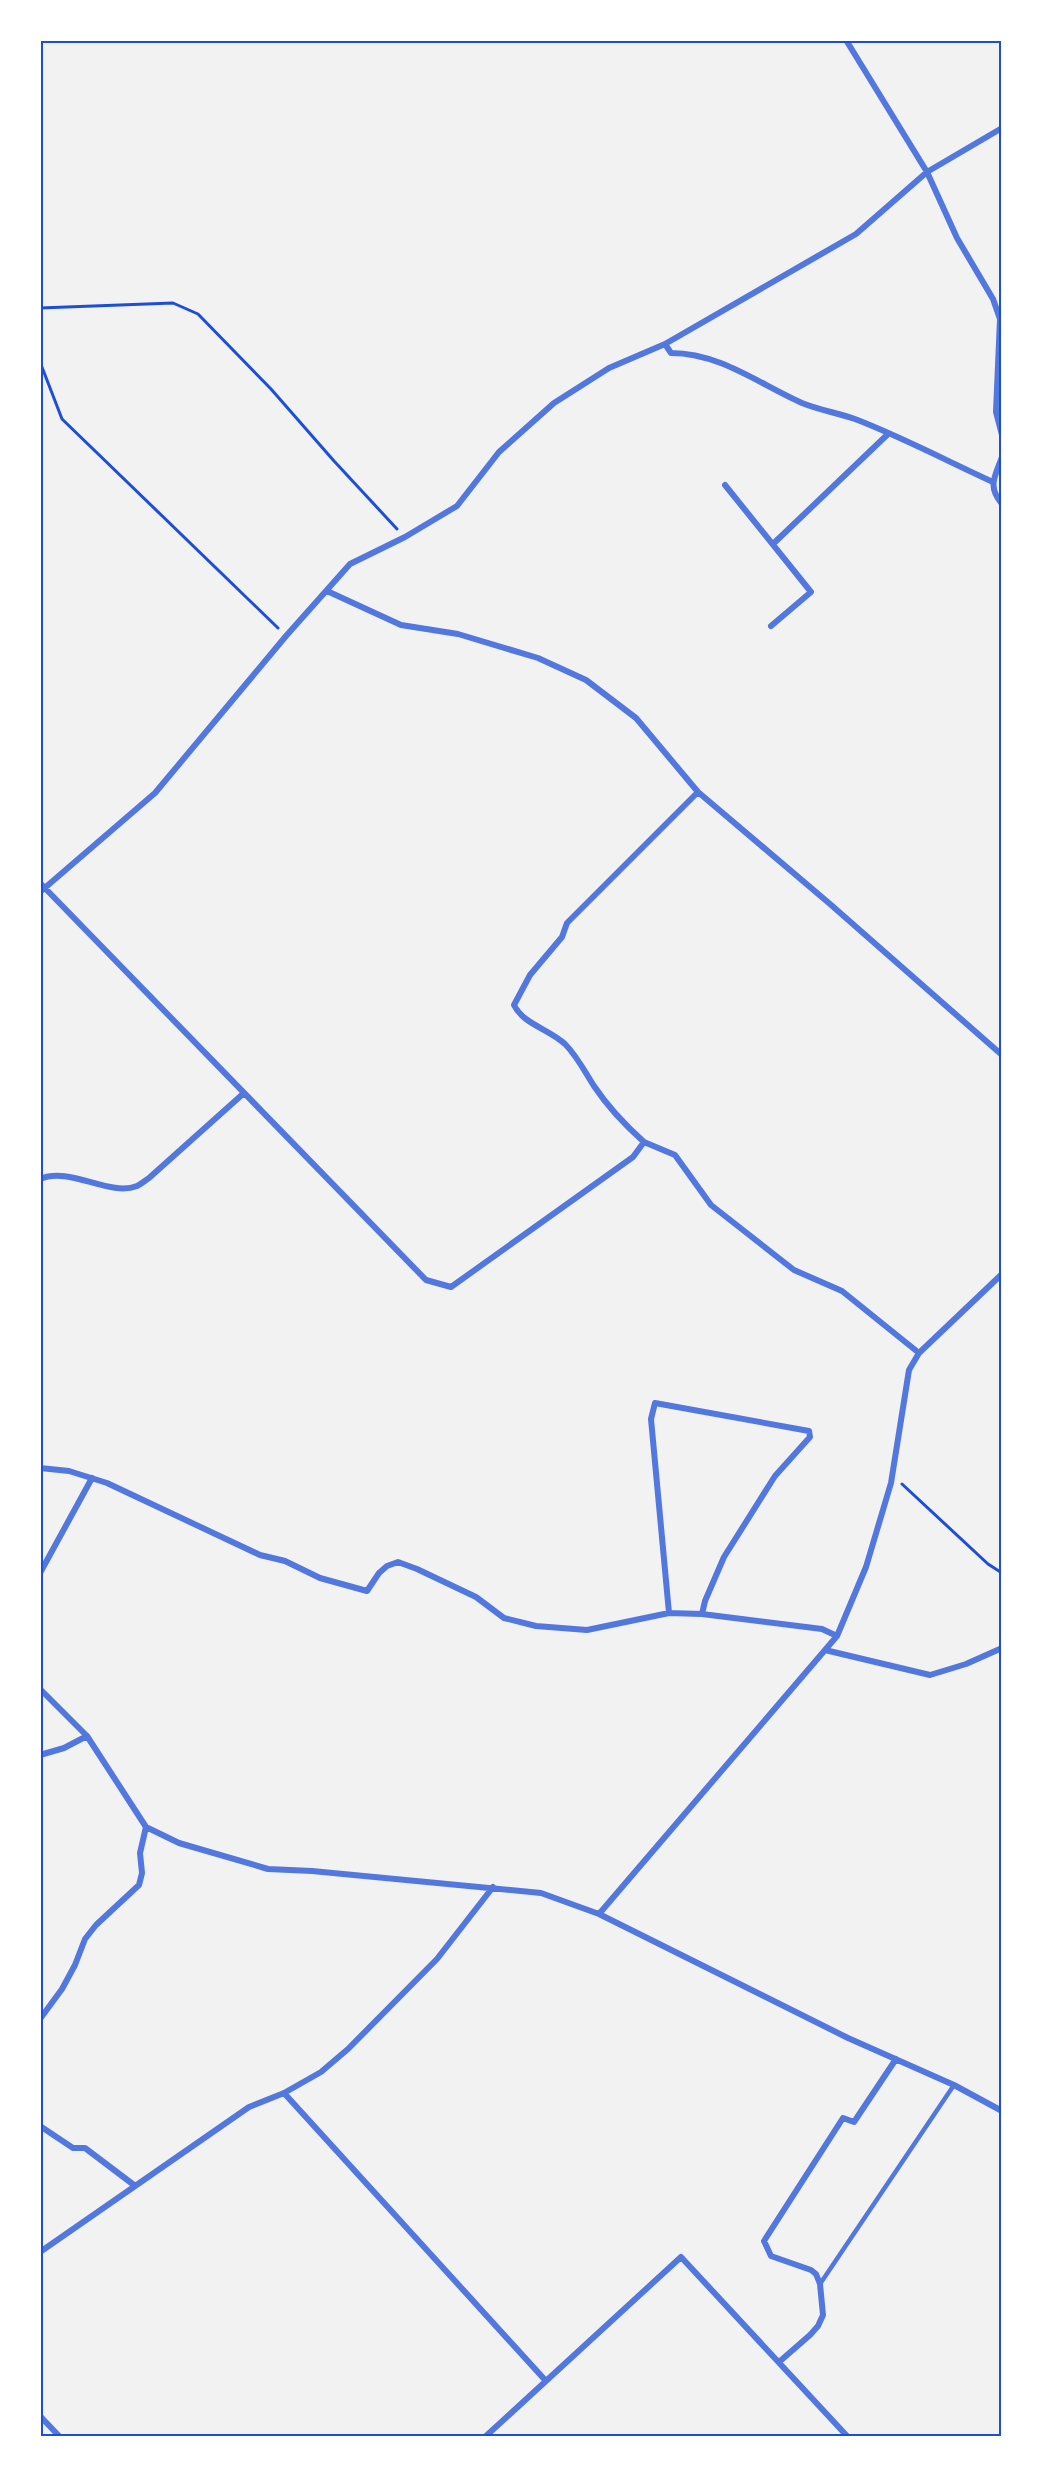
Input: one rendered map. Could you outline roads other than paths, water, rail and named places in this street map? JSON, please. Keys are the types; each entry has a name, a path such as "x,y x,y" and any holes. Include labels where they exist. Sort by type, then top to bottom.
{"street":[{"path":"846,40 927,172 957,238 993,299 1000,319 996,412 1002,435"},
{"path":"644,1142 633,1158 451,1287 426,1280 42,888 155,793 286,636 350,564 405,537 457,506 499,452 554,404 609,368 665,344 856,234 927,172 1002,128"},
{"path":"665,344 671,353 690,353 733,367 768,388 806,405 855,419 993,482"},
{"path":"773,544 888,434"},
{"path":"1002,457 993,482 993,492 1002,504"},
{"path":"725,485 811,592 771,626"},
{"path":"327,591 401,624 458,634 538,658 586,680 636,718 698,792 1002,1055"},
{"path":"698,792 567,923 562,937 530,975 514,1005 519,1016 554,1034 571,1050 622,1123 644,1142 675,1155 711,1205 794,1270 842,1291 919,1353"},
{"path":"40,1179 55,1175 124,1188 137,1186 149,1178 244,1093"},
{"path":"599,1914 837,1636 866,1568 892,1475 909,1370 919,1353 1002,1274"},
{"path":"669,1613 651,1419 655,1403 809,1431 810,1437 775,1476 724,1557 705,1601 702,1614"},
{"path":"40,1468 69,1471 106,1483 260,1556 285,1561 320,1578 367,1592 379,1573 387,1566 398,1562 476,1597 504,1618 536,1626 587,1630 669,1613 702,1614 822,1629 837,1636"},
{"path":"40,1573 92,1478"},
{"path":"825,1650 930,1675 966,1664 1002,1648"},
{"path":"40,1689 87,1736 146,1827 179,1843 268,1869 312,1871 541,1893 599,1914 848,2038 954,2085 1002,2111"},
{"path":"40,1755 64,1748 87,1736"},
{"path":"40,2019 62,1989 85,1939 96,1925 139,1885 142,1873 140,1853 146,1827"},
{"path":"40,2252 249,2107 284,2093 321,2072 348,2049 437,1959 493,1887"},
{"path":"779,2362 818,2326 823,2315 820,2284 816,2274 811,2270 771,2256 764,2241 843,2118 854,2122 896,2059"},
{"path":"284,2093 546,2381"},
{"path":"40,2126 73,2148 85,2148 134,2185"},
{"path":"486,2436 681,2257 847,2436"},
{"path":"40,2416 59,2436"}],"lane":[{"path":"820,2284 954,2085"}]}
